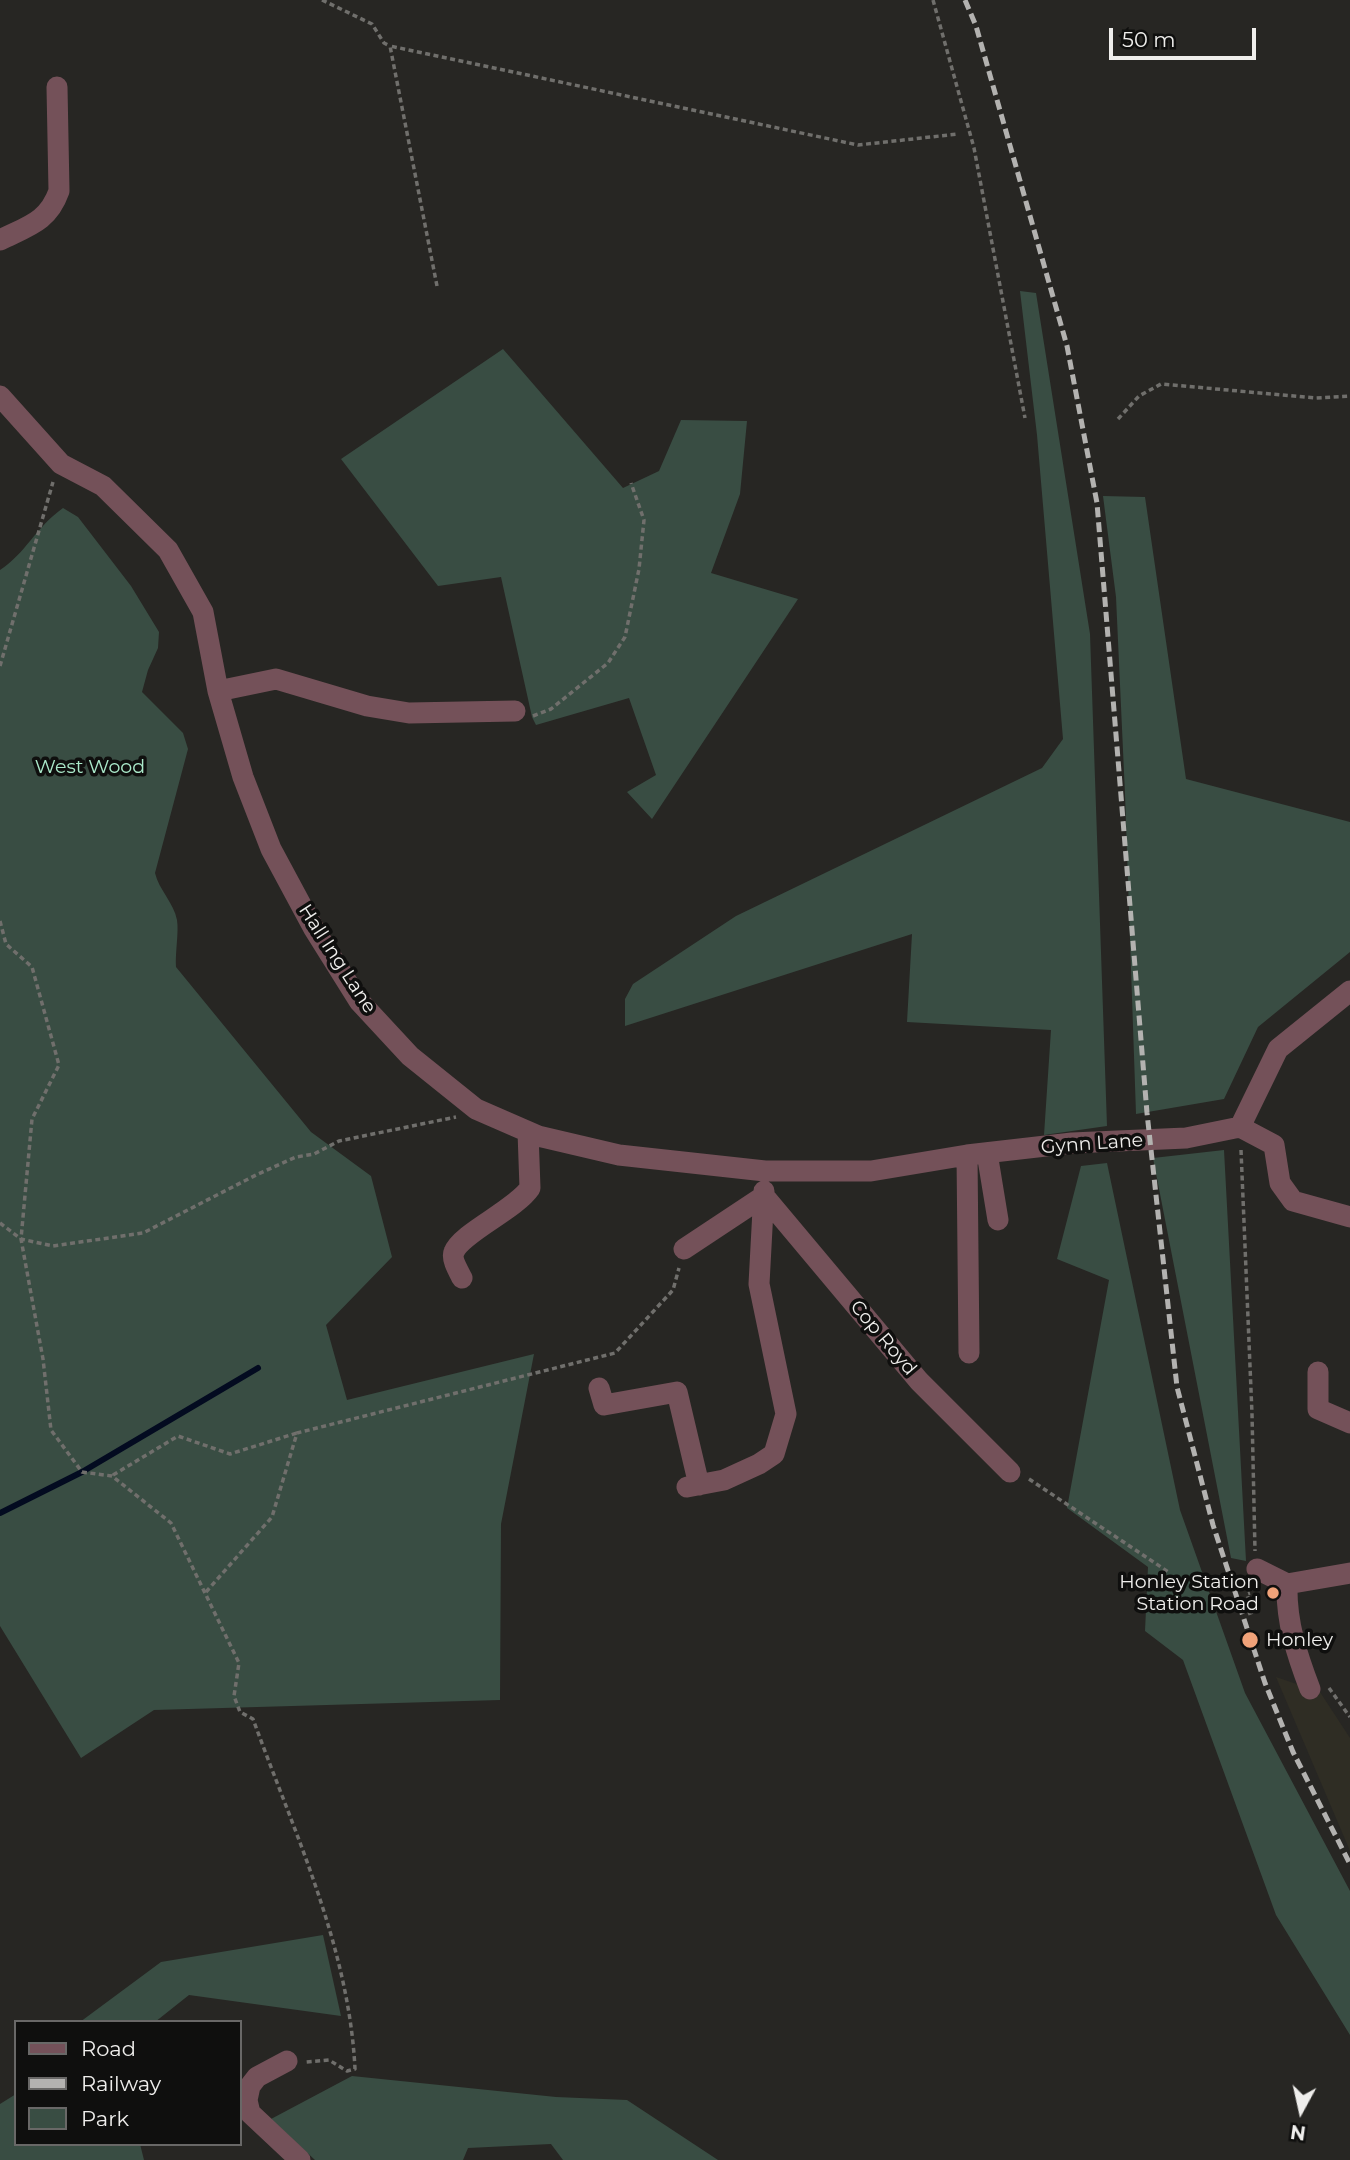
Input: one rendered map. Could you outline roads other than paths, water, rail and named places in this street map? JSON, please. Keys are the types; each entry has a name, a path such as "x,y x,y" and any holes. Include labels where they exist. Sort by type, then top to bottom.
{"street":[{"path":"0,240 40,220 54,207 59,191 57,87"},
{"name":"Hall Ing Lane","path":"0,396 61,464 103,486 168,550 203,612 218,691 243,777 271,849 314,929 359,1001 410,1056 476,1109 538,1136 619,1155 765,1171"},
{"path":"218,691 276,679 367,706 409,713 515,711"},
{"path":"1350,991 1278,1049 1240,1126 1274,1145 1280,1183 1293,1201 1350,1217"},
{"name":"Gynn Lane","path":"765,1171 871,1171 977,1154 1072,1143 1186,1138 1240,1126"},
{"path":"462,1278 453,1256 454,1250 475,1231 518,1201 530,1188 528,1132"},
{"path":"977,1154 998,1220"},
{"path":"969,1353 977,1154"},
{"path":"599,1388 604,1405 677,1392 693,1486 724,1480 774,1454 786,1414 759,1284 765,1171"},
{"path":"684,1250 764,1196"},
{"name":"Cop Royd","path":"764,1196 919,1381 1010,1472"},
{"path":"1318,1372 1318,1409 1350,1423"},
{"path":"1257,1569 1287,1584 1350,1573"},
{"path":"1287,1584 1291,1635 1309,1686"},
{"path":"287,2061 257,2077 250,2086 247,2100 250,2113 300,2160"}],"waterway":[{"path":"0,1513 82,1472 258,1368"}],"railway":[{"path":"965,0 976,26 1067,346 1097,503 1147,1113 1177,1387 1213,1525 1265,1683 1293,1752 1350,1864"}],"place":[{"name":"Honley Station Station Road","path":"1273,1593"},
{"name":"Honley","path":"1250,1640"}],"park label":[{"name":"West Wood","path":"90,767"}]}
